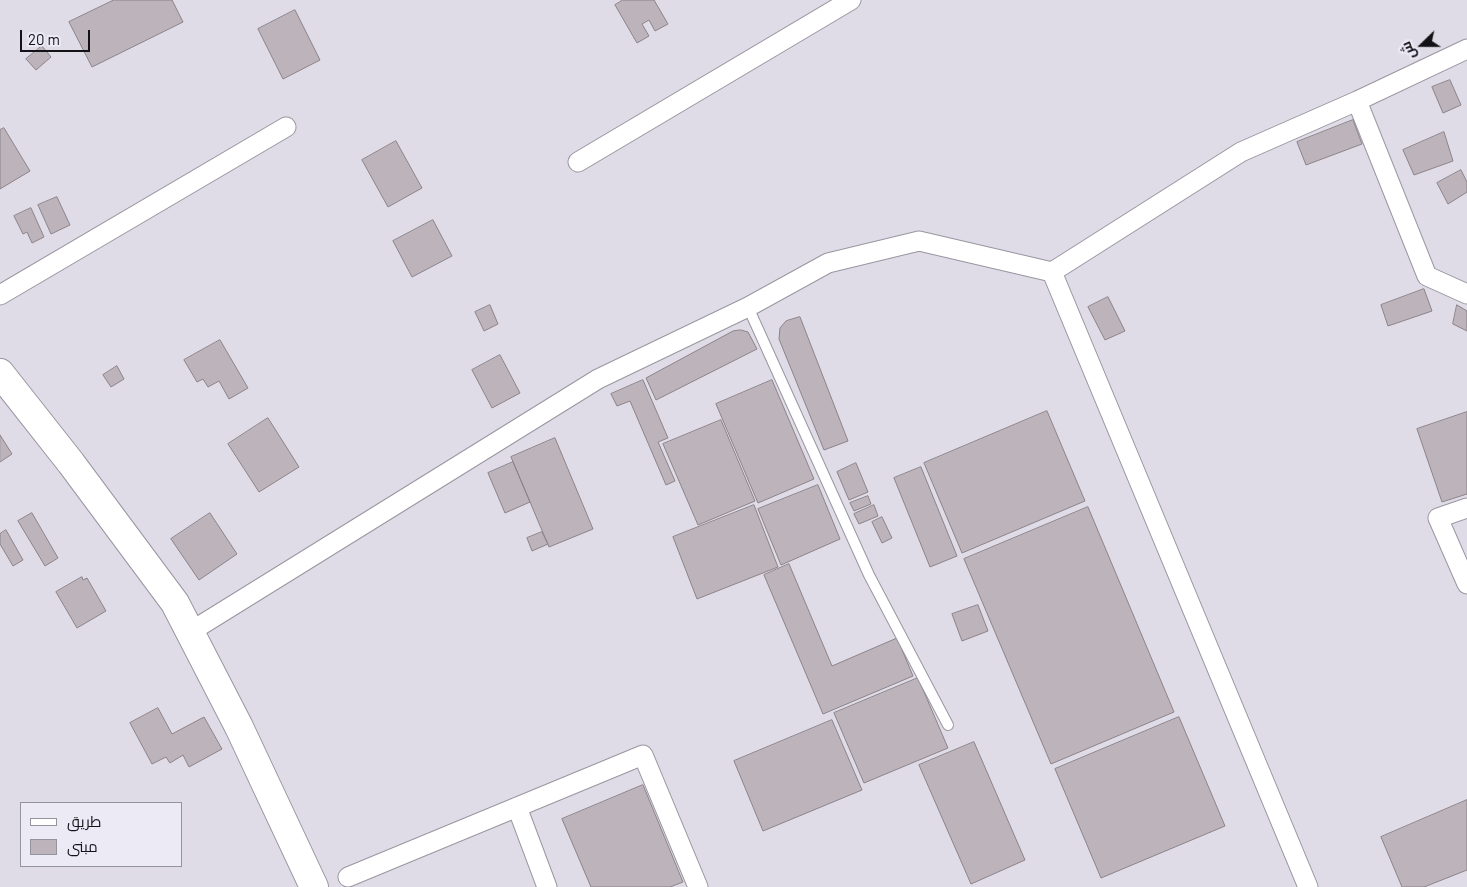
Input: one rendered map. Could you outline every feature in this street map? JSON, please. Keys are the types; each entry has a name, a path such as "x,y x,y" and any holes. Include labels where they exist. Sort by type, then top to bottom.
{"street":[{"path":"578,162 851,0"},
{"path":"190,632 598,379 748,307 828,262 918,241 1052,272 1241,152 1357,102 1467,49"},
{"path":"1357,102 1427,276 1467,294"},
{"path":"0,295 286,127"},
{"path":"1052,272 1308,887"},
{"path":"0,372 71,463 175,603 239,727 314,887"},
{"path":"1467,508 1438,518 1467,584"},
{"path":"348,877 643,755 698,887"},
{"path":"518,807 547,887"}],"lane":[{"path":"748,307 869,575 948,725"}],"building":[{"path":"114,0 172,0 183,22 92,67 69,22"},
{"path":"623,0 654,0 668,24 655,31 649,20 642,24 649,36 637,43 615,5"},
{"path":"295,10 320,60 283,79 258,29"},
{"path":"42,46 51,57 36,70 26,59"},
{"path":"1450,80 1461,105 1443,113 1432,87"},
{"path":"1353,120 1362,144 1306,165 1297,142"},
{"path":"4,128 30,171 0,189 0,130"},
{"path":"1444,132 1453,161 1414,175 1403,150"},
{"path":"396,141 422,188 388,207 362,160"},
{"path":"1461,170 1467,182 1467,192 1448,204 1437,183"},
{"path":"57,197 70,225 51,234 38,205"},
{"path":"31,208 44,237 32,243 27,232 23,234 14,216"},
{"path":"433,220 452,256 412,277 393,241"},
{"path":"1424,289 1432,311 1388,326 1381,305"},
{"path":"1108,297 1125,331 1105,340 1088,307"},
{"path":"490,305 498,324 484,331 475,312"},
{"path":"1457,305 1467,311 1467,331 1453,324"},
{"path":"800,317 848,441 824,450 779,339 780,328 786,321"},
{"path":"741,330 748,332 757,349 656,400 646,378 733,331"},
{"path":"220,340 248,388 229,399 219,381 208,387 203,379 197,382 184,360"},
{"path":"500,355 520,393 492,408 472,370"},
{"path":"117,366 124,379 111,387 103,375"},
{"path":"643,380 668,438 658,442 675,481 666,485 630,401 617,406 611,394"},
{"path":"772,380 814,479 758,503 716,404"},
{"path":"1047,411 1085,501 962,553 924,463"},
{"path":"1467,412 1467,494 1442,502 1417,429"},
{"path":"268,418 299,467 259,492 228,444"},
{"path":"721,420 755,501 698,525 663,444"},
{"path":"0,435 12,454 0,462"},
{"path":"555,438 593,529 549,547 511,457"},
{"path":"513,462 530,502 505,513 488,473"},
{"path":"856,463 868,492 849,500 837,472"},
{"path":"921,467 957,556 930,567 894,478"},
{"path":"818,485 840,539 781,565 758,509"},
{"path":"868,496 871,504 854,511 850,503"},
{"path":"754,505 778,567 697,599 673,537"},
{"path":"874,505 878,516 859,524 854,514"},
{"path":"1088,507 1174,712 1051,764 964,559"},
{"path":"32,513 58,558 45,566 18,521"},
{"path":"210,513 237,554 199,580 171,539"},
{"path":"882,517 892,538 882,543 872,522"},
{"path":"6,530 23,560 13,566 0,544 0,534"},
{"path":"542,532 548,544 532,551 527,538"},
{"path":"789,564 832,666 897,638 913,676 823,714 764,575"},
{"path":"82,577 83,580 87,578 106,611 77,628 56,592"},
{"path":"978,605 988,631 962,641 952,614"},
{"path":"918,678 948,748 864,783 834,713"},
{"path":"158,708 172,734 204,717 222,749 189,767 183,755 170,763 166,757 152,764 130,723"},
{"path":"1179,717 1225,826 1101,878 1055,769"},
{"path":"832,720 862,790 763,831 734,761"},
{"path":"974,742 1025,860 971,884 919,765"},
{"path":"643,785 683,882 670,887 591,887 562,819"},
{"path":"1467,800 1467,870 1424,887 1402,887 1381,837"}]}
